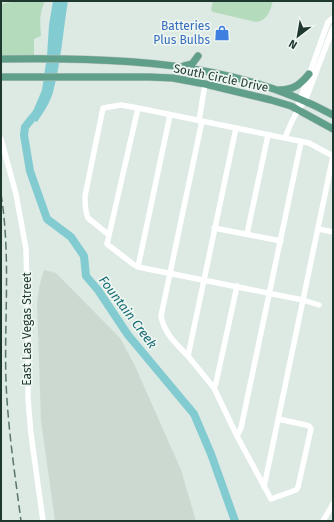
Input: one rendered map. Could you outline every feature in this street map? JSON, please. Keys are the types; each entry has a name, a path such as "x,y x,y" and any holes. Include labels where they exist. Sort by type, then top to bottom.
{"main road":[{"path":"180,66 189,66 198,56 199,63 209,72"},
{"name":"South Circle Drive","path":"1,59 90,59 136,61 180,66 252,81 302,100 333,115"},
{"path":"276,90 295,88 301,84 309,74"},
{"name":"South Circle Drive","path":"1,77 159,77 205,84 271,100 298,110 333,129"}],"street":[{"path":"302,100 309,74 328,22 333,19"},
{"path":"286,138 290,125 298,110 333,28"},
{"path":"205,84 201,121 161,316 172,340 188,356 214,388 237,436 271,500 297,489 311,429 306,424 278,419"},
{"path":"109,235 88,218 85,201 103,108 121,105 286,138 312,144 333,156 264,487"},
{"path":"138,108 107,244 133,264 138,266 303,300 319,305"},
{"path":"138,266 170,115"},
{"path":"188,356 236,128"},
{"path":"247,234 268,135"},
{"name":"East Las Vegas Street","path":"1,139 16,194 26,249 28,399 31,434 43,521"},
{"path":"237,436 241,428 301,142"},
{"path":"214,228 280,242"},
{"path":"318,229 333,232"},
{"path":"214,388 237,286"},
{"path":"323,521 333,504"}],"shaded area":[{"path":"44,270 56,273 120,338 135,366 181,470 196,521 55,521 41,420 37,304 39,288"}],"green space":[{"path":"16,1 45,1 41,14 41,36 34,39 34,58 1,60 1,4"},
{"path":"213,1 273,1 266,17 256,22 213,12 211,10"}],"water":[{"path":"53,1 68,1 56,81 52,96 37,122 27,117 31,116 42,90"}],"waterway":[{"name":"Fountain Creek","path":"38,111 25,127 24,135 30,171 47,219 71,237 84,256 86,276 98,290 128,335 194,414 211,454 235,521"}],"railway":[{"path":"1,194 6,241 6,382 8,417 21,521"}],"place":[{"name":"Batteries Plus Bulbs","path":"222,33"}]}
